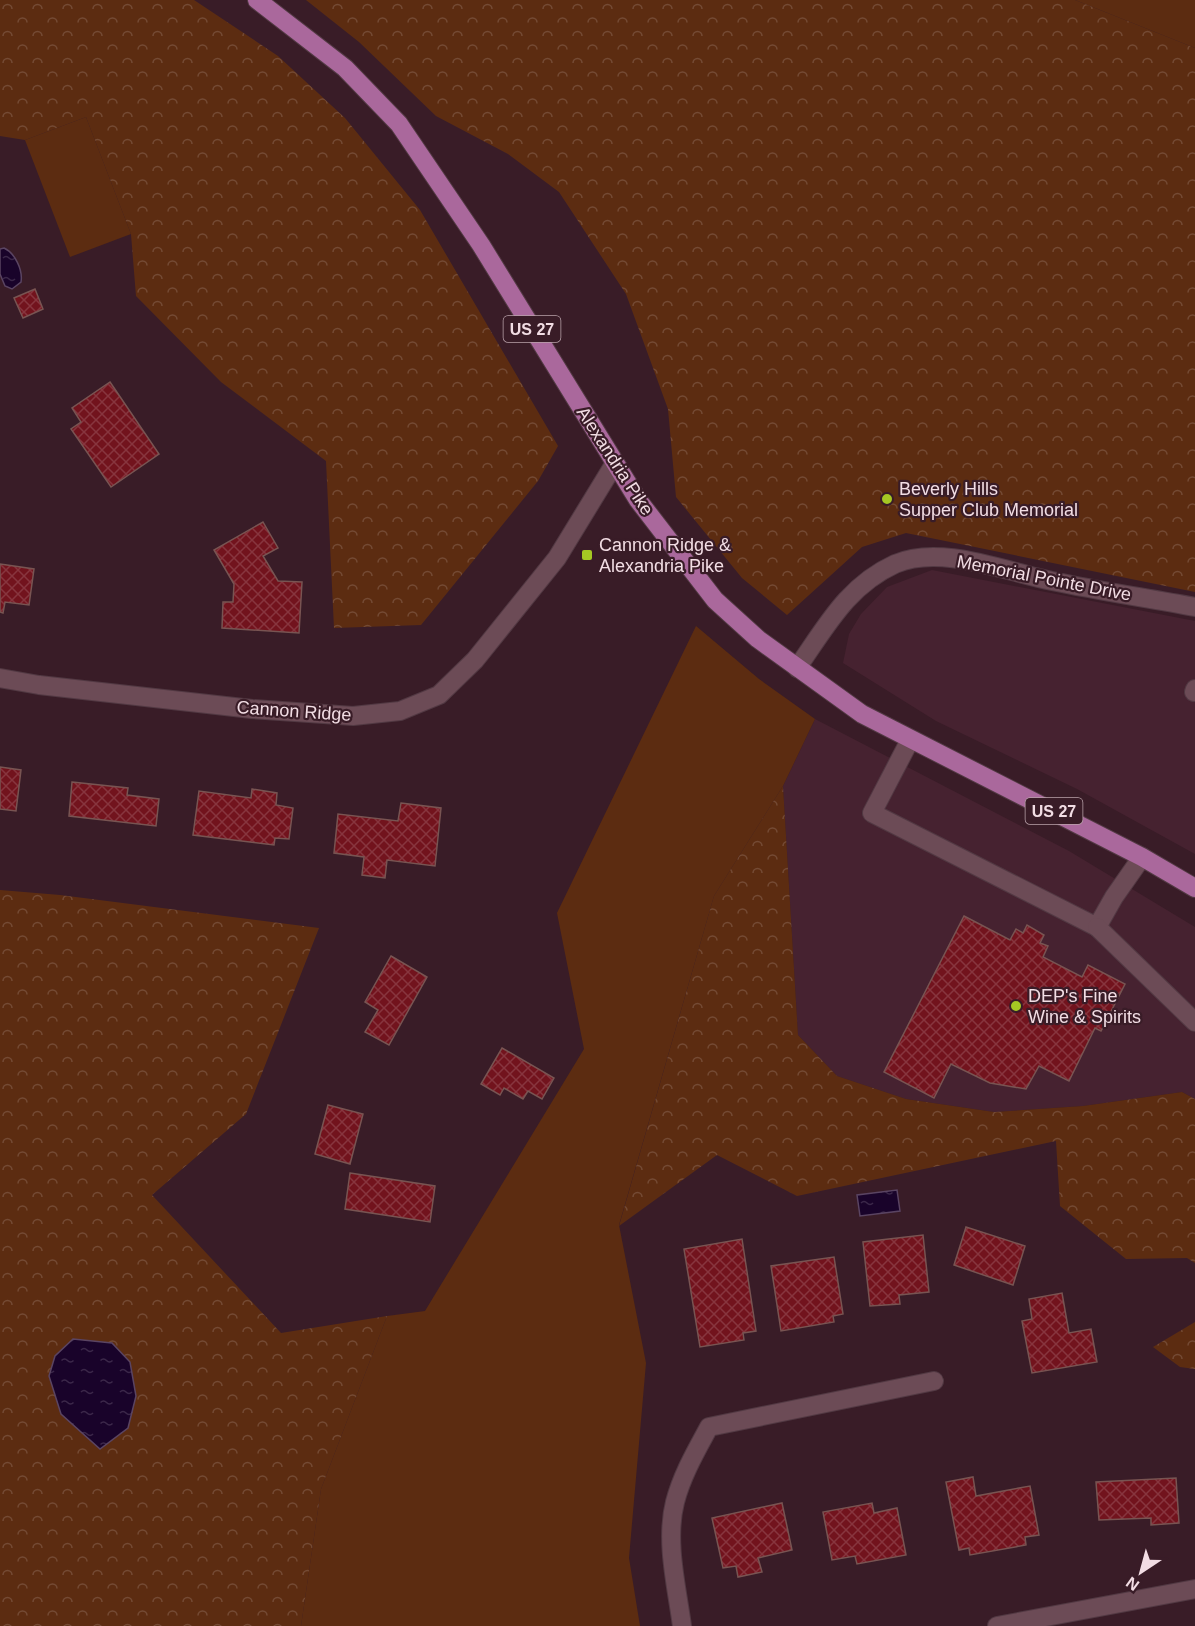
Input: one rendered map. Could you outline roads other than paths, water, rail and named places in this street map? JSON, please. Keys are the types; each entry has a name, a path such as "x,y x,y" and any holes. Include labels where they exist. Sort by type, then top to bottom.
{"main road":[{"name":"Alexandria Pike","path":"257,0 345,68 399,124 481,245 638,500 715,600 758,639 862,714 1142,857 1195,888"}],"street":[{"name":"Cannon Ridge","path":"0,678 39,685 252,709 353,716 400,711 439,695 475,660 556,558 615,463"},
{"name":"Memorial Pointe Drive","path":"797,668 850,594 896,564 914,559 950,559 985,564 1050,581 1195,607"},
{"path":"910,740 872,813 1097,927 1195,1022"},
{"path":"1097,927 1114,897 1142,857"},
{"path":"682,1626 674,1565 674,1504 687,1467 709,1427 934,1381"},
{"path":"997,1626 1195,1589"}],"water":[{"path":"4,248 15,258 21,272 21,282 12,289 5,286 0,274 0,249"},
{"path":"897,1190 900,1211 860,1216 857,1195"},
{"path":"73,1339 112,1343 130,1362 136,1396 128,1428 100,1449 61,1414 49,1376 55,1356"}],"place":[{"name":"Beverly Hills Supper Club Memorial","path":"887,499"},
{"name":"Cannon Ridge & Alexandria Pike","path":"587,555"},
{"name":"DEP's Fine Wine & Spirits","path":"1016,1006"}]}
